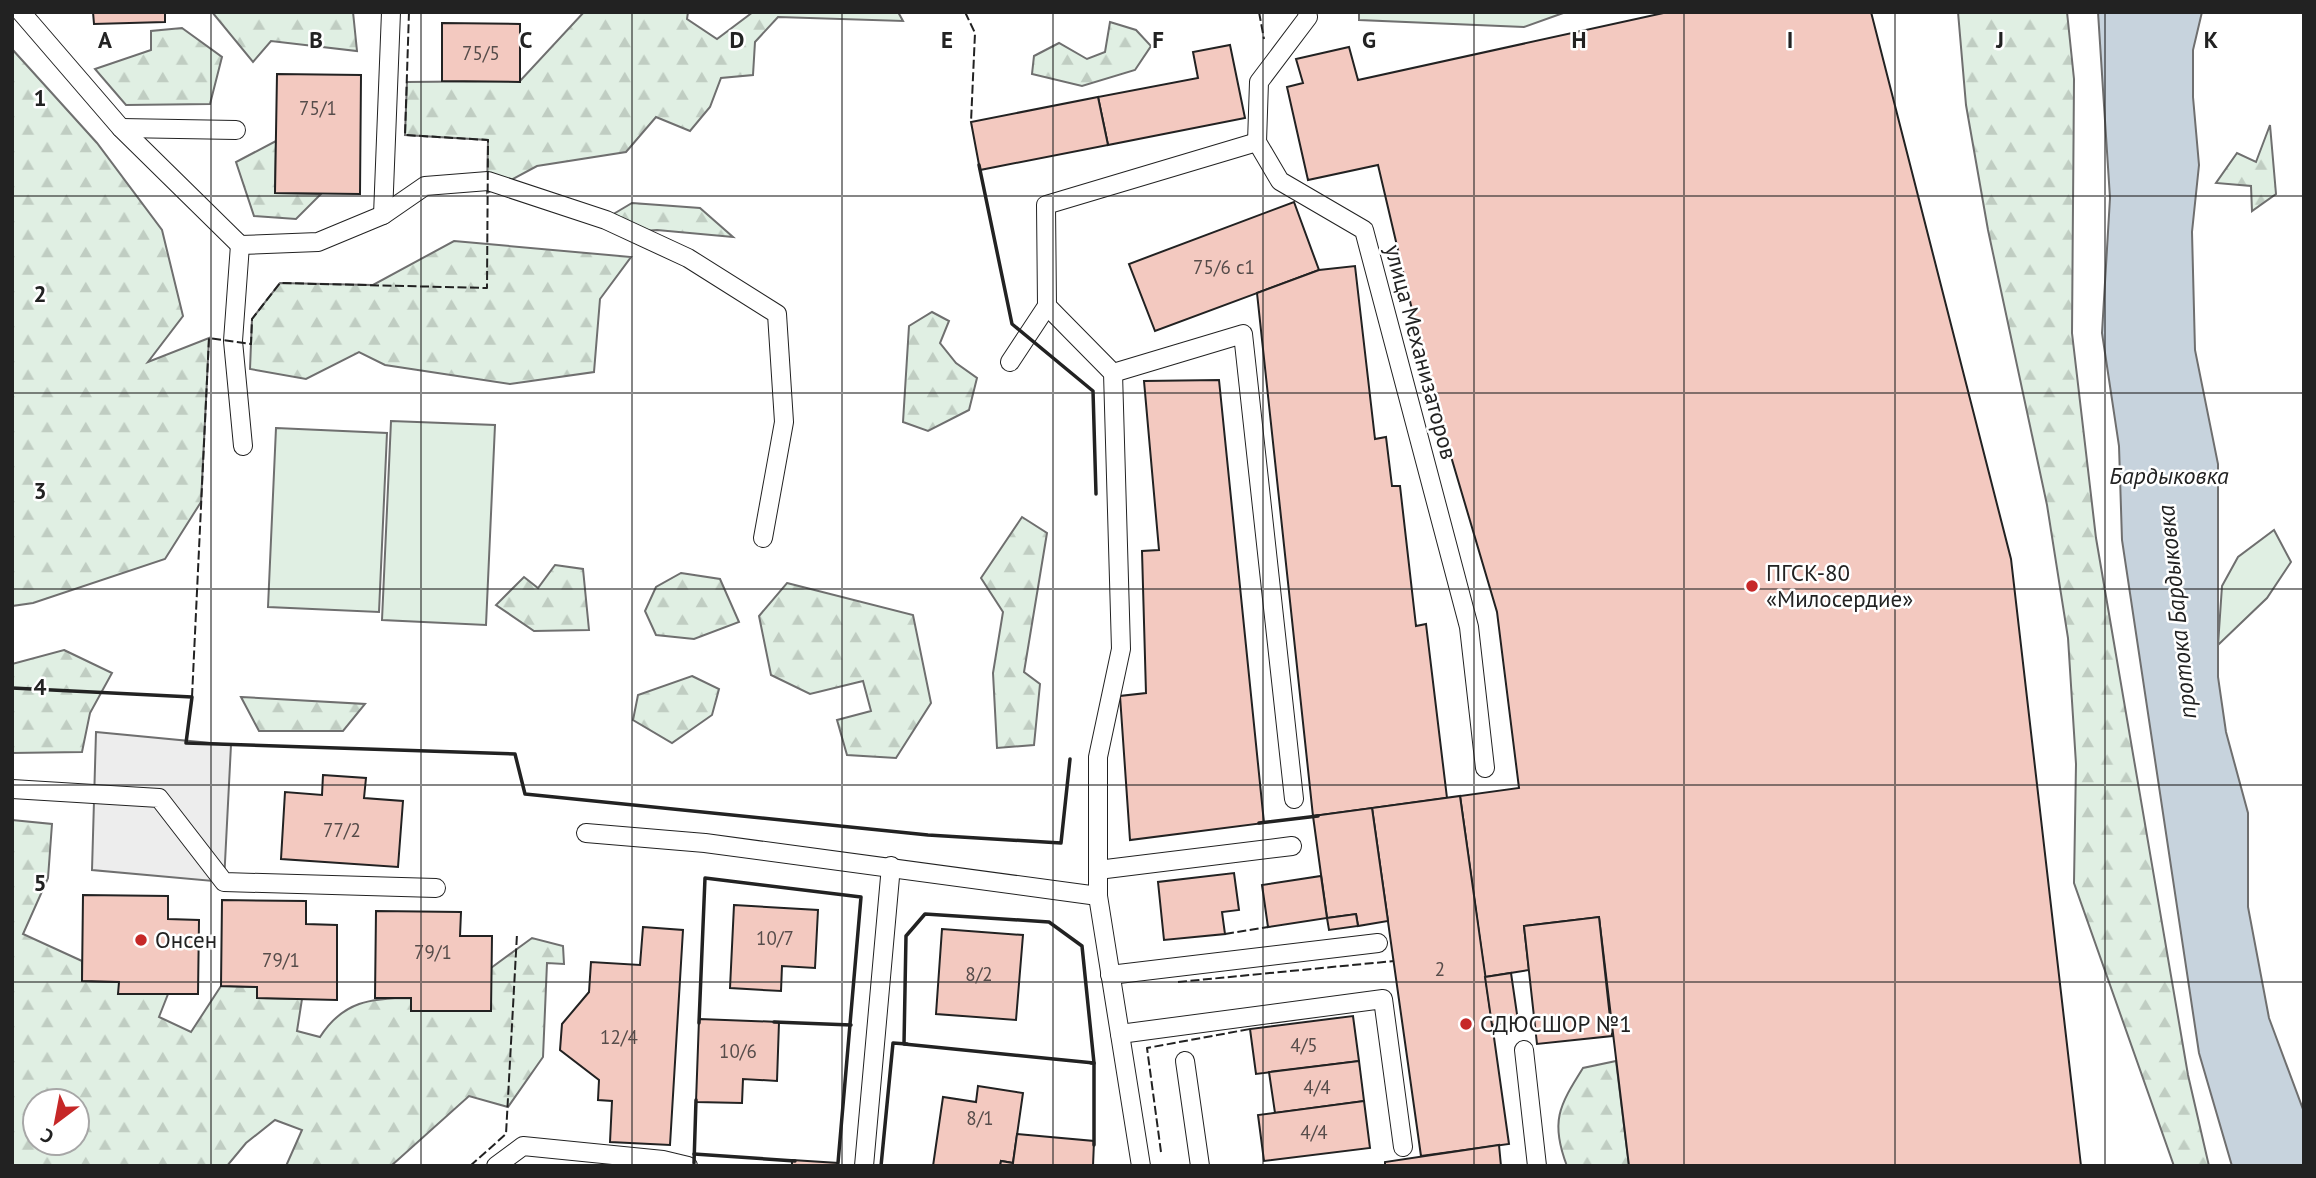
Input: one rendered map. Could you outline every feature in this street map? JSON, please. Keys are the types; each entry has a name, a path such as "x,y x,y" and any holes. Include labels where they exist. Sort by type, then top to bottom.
{"lane":[{"path":"21,12 121,128 240,245 318,242 383,215 425,186 488,181 606,220 688,258 777,314 784,422 763,538"},
{"path":"383,215 391,12"},
{"path":"1010,362 1047,306 1046,205 1257,142 1259,82 1307,18 1307,12"},
{"path":"121,128 236,130"},
{"name":"улица Механизаторов","path":"1257,142 1280,181 1364,230 1469,627 1485,768"},
{"path":"240,245 233,341 243,446"},
{"path":"1047,306 1113,373 1121,649 1098,757 1098,896 1141,1166"},
{"path":"1113,373 1243,334 1294,799"},
{"path":"12,789 159,798 224,882 436,888"},
{"path":"586,833 705,843 1098,896"},
{"path":"1098,870 1292,846"},
{"path":"864,1166 891,866"},
{"path":"1111,975 1378,943"},
{"path":"1120,1034 1383,999 1403,1147"},
{"path":"1524,1050 1537,1166"},
{"path":"1185,1061 1200,1166"},
{"path":"496,1166 523,1146 663,1160 688,1166"}],"green space":[{"path":"212,12 353,12 357,51 271,41 253,62"},
{"path":"584,12 688,12 687,19 717,39 753,12 898,12 903,21 778,17 755,42 753,75 721,78 710,107 690,131 656,117 626,152 537,166 487,193 488,140 405,135 407,82 520,81"},
{"path":"1359,12 1566,12 1524,27 1359,20"},
{"path":"1958,12 2067,12 2074,79 2072,333 2096,538 2188,1075 2209,1166 2174,1166 2074,883 2076,764 2068,638 2047,505 1988,230 1966,105"},
{"path":"1110,22 1136,30 1151,46 1135,70 1082,86 1032,74 1034,56 1059,43 1087,59 1105,52"},
{"path":"182,28 222,57 210,104 126,105 95,69 151,50 151,31"},
{"path":"12,49 97,143 162,230 183,316 148,362 209,338 201,502 165,559 33,603 12,606"},
{"path":"2270,125 2276,194 2252,211 2251,186 2216,183 2237,153 2256,162"},
{"path":"276,141 275,193 321,194 296,219 254,216 236,162"},
{"path":"632,203 700,208 733,237 657,230 614,233 600,222"},
{"path":"454,241 631,257 600,299 594,372 510,384 385,365 359,352 306,379 250,369 252,319 280,283 373,285"},
{"path":"932,312 949,321 940,343 956,363 977,378 969,410 928,431 903,422 909,326"},
{"path":"391,421 495,425 486,625 382,620"},
{"path":"276,428 387,433 379,612 268,607"},
{"path":"1022,517 1047,533 1024,672 1040,684 1034,745 997,748 993,673 1003,612 981,578"},
{"path":"2274,530 2291,562 2267,598 2218,645 2222,586 2238,557"},
{"path":"555,565 583,569 589,630 534,631 496,605 524,577 538,588"},
{"path":"681,573 720,579 739,622 694,639 656,635 645,611 656,587"},
{"path":"787,583 913,615 931,703 896,758 847,755 837,720 871,711 863,681 810,694 771,675 759,616"},
{"path":"64,650 112,673 90,713 82,752 12,753 12,664"},
{"path":"692,676 719,689 712,715 672,743 633,720 638,695"},
{"path":"241,697 365,704 343,731 259,731"},
{"path":"12,820 52,824 48,878 23,934 82,961 82,981 119,982 119,994 168,994 159,1017 191,1032 221,986 257,987 258,998 302,999 297,1031 320,1037 338,1016 348,1009 383,999 411,998 412,1011 491,1011 491,968 532,938 563,946 564,964 547,963 543,1057 508,1107 469,1096 391,1166 286,1166 302,1130 275,1120 246,1143 227,1166 12,1166"},
{"path":"1616,1061 1629,1166 1567,1166 1558,1126 1568,1093 1583,1068"}],"shaded area":[{"path":"96,732 231,745 224,882 92,870"}],"water":[{"name":"Бардыковка","path":"2098,12 2202,12 2193,50 2193,97 2199,165 2192,232 2195,350 2218,464 2218,677 2226,732 2248,813 2248,907 2269,1018 2304,1112 2304,1166 2232,1166 2199,1053 2122,540 2119,446 2102,333 2110,198"}],"building":[{"path":"93,12 165,12 165,22 94,24"},
{"name":"ПГСК-80 «Милосердие»","path":"1668,12 1871,12 2011,559 2081,1166 1629,1166 1599,917 1524,926 1529,970 1485,977 1460,796 1519,788 1497,612 1429,382 1378,165 1308,180 1287,87 1303,83 1296,59 1349,47 1358,80"},
{"path":"442,23 520,24 520,82 442,81"},
{"path":"1230,45 1245,118 1108,145 1098,97 1198,78 1193,52"},
{"path":"277,74 361,75 360,194 275,193"},
{"path":"1098,97 1108,145 980,170 971,122"},
{"path":"1294,202 1319,270 1155,331 1129,264"},
{"path":"1355,266 1375,439 1386,437 1392,486 1400,486 1416,626 1426,624 1447,798 1313,816 1257,293 1319,270"},
{"path":"1219,380 1264,823 1130,840 1120,696 1146,693 1142,551 1159,550 1144,381"},
{"path":"323,775 366,778 364,798 403,801 398,867 281,859 285,792 322,795"},
{"path":"1460,796 1509,1144 1421,1156 1372,808"},
{"path":"1372,808 1388,921 1358,926 1356,914 1327,918 1313,816"},
{"path":"1234,873 1239,910 1222,912 1225,934 1164,940 1158,882"},
{"path":"1321,876 1327,918 1268,927 1262,885"},
{"name":"Онсен","path":"83,895 168,896 168,919 199,920 198,994 118,994 119,982 82,981"},
{"path":"222,900 306,901 306,924 337,925 337,1000 257,998 257,987 221,986"},
{"path":"734,905 818,910 815,968 782,966 781,991 730,988"},
{"path":"376,911 461,912 460,936 492,936 491,1011 411,1011 411,998 375,998"},
{"path":"1356,914 1358,926 1329,930 1327,918"},
{"path":"1599,917 1612,1036 1537,1044 1524,926"},
{"path":"643,927 683,930 670,1145 610,1142 612,1101 598,1100 599,1080 560,1050 562,1024 589,992 591,962 640,965"},
{"path":"942,929 1023,935 1016,1020 936,1014"},
{"path":"1511,973 1518,1021 1492,1025 1485,977"},
{"path":"1353,1016 1359,1061 1256,1074 1250,1029"},
{"path":"699,1019 779,1022 777,1081 743,1079 742,1103 696,1102"},
{"path":"1359,1061 1364,1101 1275,1113 1269,1072"},
{"path":"978,1086 1023,1093 1013,1163 1001,1161 1000,1166 933,1166 943,1097 976,1102"},
{"path":"1364,1101 1370,1148 1264,1161 1258,1115"},
{"path":"1017,1134 1094,1141 1093,1166 1000,1166 1001,1161 1013,1163"},
{"path":"1499,1145 1501,1166 1385,1166 1385,1162"},
{"path":"792,1160 838,1163 838,1166 792,1166"}],"fence":[{"path":"192,697 209,338 251,344 252,319 280,283 487,288 488,140 405,135 409,12"},
{"path":"965,12 975,33 971,122"},
{"path":"1259,12 1264,39"},
{"path":"1225,934 1268,927"},
{"path":"470,1166 506,1134 517,934"},
{"path":"1178,982 1394,961"},
{"path":"1161,1152 1147,1048 1250,1029"}],"wall":[{"path":"979,165 1012,324 1093,391 1096,494"},
{"path":"12,688 192,697 186,743 515,754 525,794 928,835 1061,843 1070,759"},
{"path":"1259,823 1318,816"},
{"path":"699,1023 705,878 861,897 838,1163"},
{"path":"925,914 1049,922 1082,946 1094,1063 904,1044 906,936 925,914"},
{"path":"774,1022 851,1025"},
{"path":"881,1166 893,1043 907,1044"},
{"path":"1091,1063 1094,1063 1094,1145"},
{"path":"694,1163 696,1100"},
{"path":"694,1154 795,1161"}],"place":[{"name":"ПГСК-80 «Милосердие»","path":"1752,586"},
{"name":"Онсен","path":"141,940"},
{"name":"СДЮСШОР №1","path":"1466,1024"}],"water label":[{"name":"протока Бардыковка","path":"2177,612"}]}
